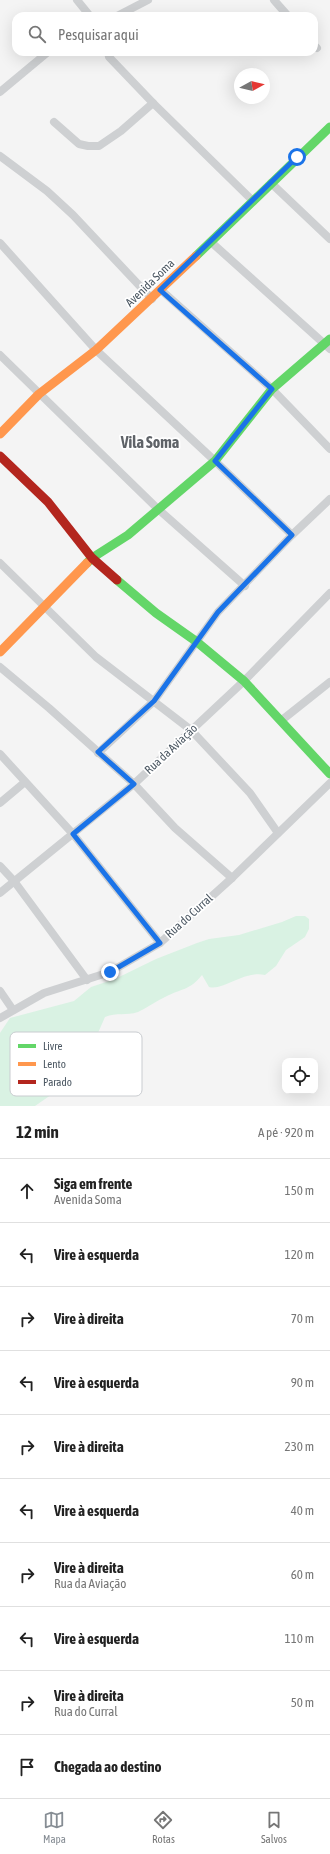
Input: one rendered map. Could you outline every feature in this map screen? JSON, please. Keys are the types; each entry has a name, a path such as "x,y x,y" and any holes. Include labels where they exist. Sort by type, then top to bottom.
{"street":[{"path":"77,0 87,12"},
{"path":"125,12 148,0"},
{"path":"274,0 284,12"},
{"path":"0,92 43,56"},
{"path":"110,56 153,103 253,201"},
{"path":"54,122 79,144 100,146 121,131 153,103"},
{"name":"Avenida Soma","path":"0,434 40,394 96,350 152,299 271,183 328,133"},
{"path":"0,156 47,191 152,299"},
{"path":"271,183 330,239"},
{"path":"0,652 92,558 128,535 215,461 272,389 328,344 212,242"},
{"path":"0,243 96,350 292,535"},
{"path":"160,290 272,389 330,449"},
{"path":"0,355 158,509 245,586"},
{"path":"0,456 48,502 92,558 156,613 197,642 244,681 282,720 330,774"},
{"path":"98,752 154,701 218,612 245,586 292,535 330,499"},
{"path":"0,564 96,657 191,730 250,793 278,833"},
{"name":"Rua da Aviação","path":"0,893 134,784 244,681 330,593"},
{"path":"0,667 49,708 134,784 175,828 232,878"},
{"path":"282,720 330,682"},
{"path":"0,754 73,834 160,943"},
{"path":"0,803 25,782"},
{"name":"Rua do Curral","path":"0,1018 44,993 110,972 160,943 232,878 330,783"},
{"path":"0,866 14,881 87,980"},
{"path":"0,991 13,1010"}],"green space":[{"path":"296,916 305,916 309,919 309,929 305,937 286,950 276,966 265,975 250,975 221,986 209,987 202,975 189,987 171,994 145,1009 129,1014 105,1017 98,1032 10,1032 10,1096 49,1096 35,1106 0,1106 0,1033 10,1018 74,1001 91,987 115,979 156,959 197,943 209,939 239,935 282,922"}],"traffic: fast":[{"path":"196,256 330,127"},
{"path":"87,563 92,558 128,535 215,461 272,389 330,339"},
{"path":"117,580 156,613 197,642 244,681 330,774"}],"traffic: slow":[{"path":"0,434 39,394 96,350 196,256"},
{"path":"0,652 87,563"}],"traffic: jam":[{"path":"0,456 48,502 92,558 117,580"}],"district":[{"name":"Vila Soma","path":"150,442"}],"route":[{"path":"110,972 160,943 73,834 134,784 98,752 154,701 218,612 245,586 292,535 215,461 272,389 160,290 212,242 297,157"}]}
